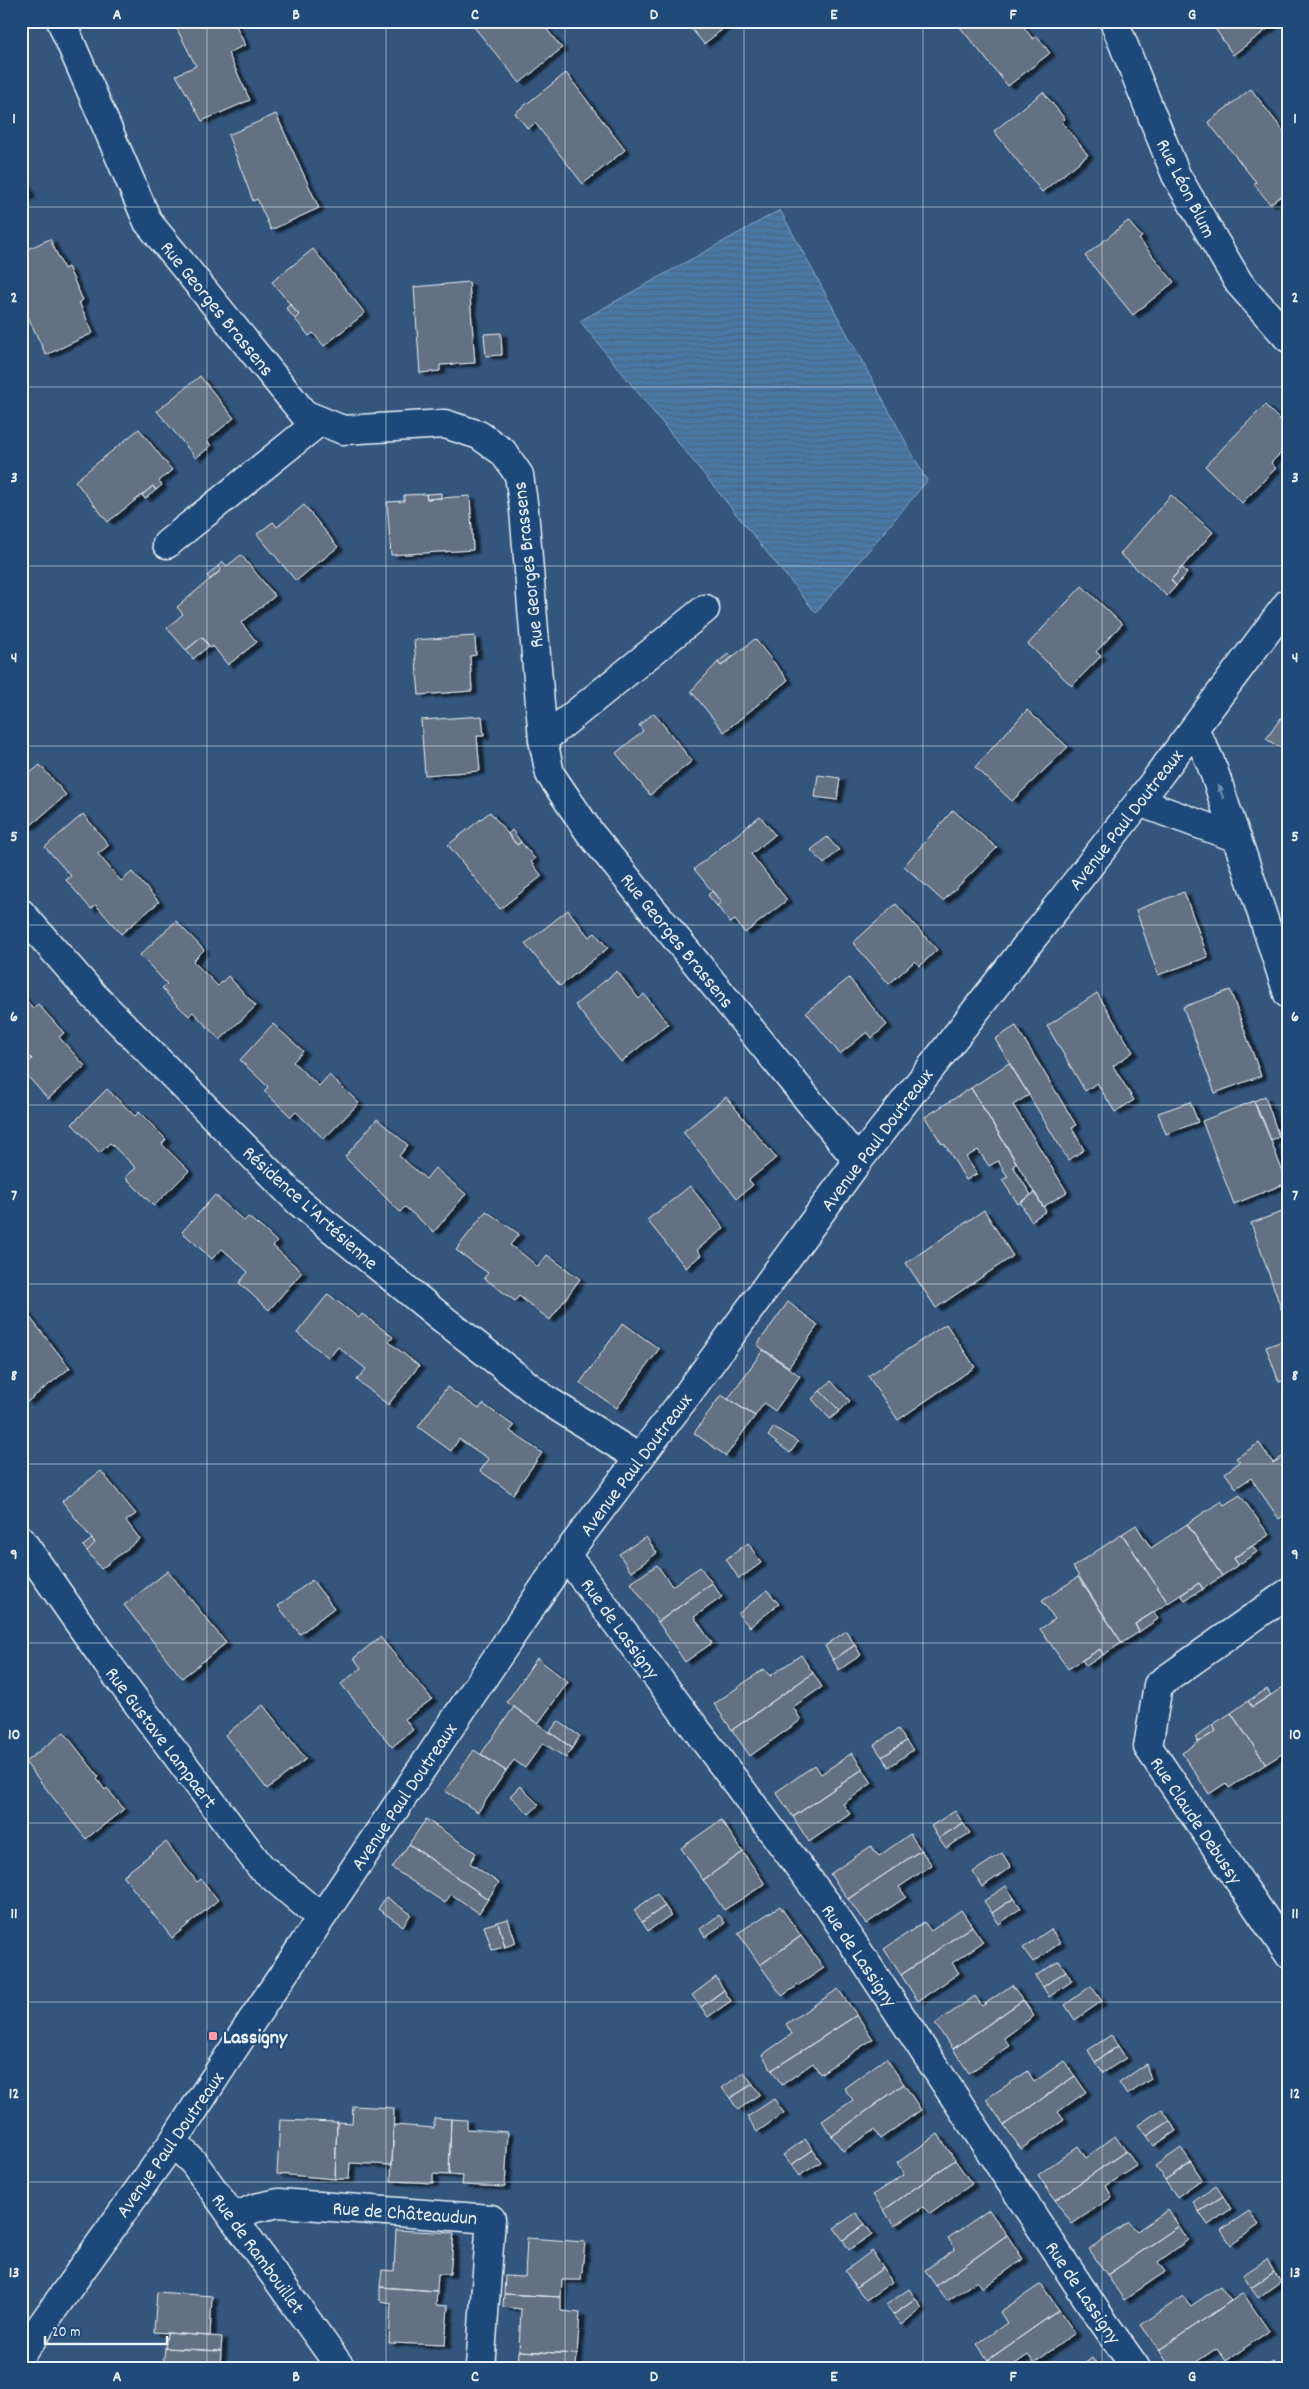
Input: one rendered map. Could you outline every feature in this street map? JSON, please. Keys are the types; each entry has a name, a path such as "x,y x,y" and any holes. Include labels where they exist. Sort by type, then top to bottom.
{"street":[{"name":"Rue Georges Brassens","path":"61,21 148,222 304,414 343,430 445,424 479,435 503,452 519,475 524,510 543,740 550,774 590,833 858,1161"},
{"name":"Rue Léon Blum","path":"1114,21 1176,175 1239,283 1288,338"},
{"path":"167,544 320,421"},
{"name":"Avenue Paul Doutreaux","path":"21,2354 173,2142 566,1554 858,1161 1139,802 1288,603"},
{"path":"543,740 705,609"},
{"path":"1193,731 1204,745 1237,838 1288,994"},
{"path":"1139,802 1237,838"},
{"name":"Résidence L'Artésienne","path":"21,913 95,996 202,1107 299,1202 545,1399 639,1458"},
{"name":"Rue Gustave Lampaert","path":"21,1540 107,1663 260,1866 321,1918"},
{"name":"Rue de Lassigny","path":"566,1554 829,1907 1092,2305 1136,2368"},
{"name":"Rue Claude Debussy","path":"1288,1593 1158,1685 1148,1747 1288,1953"},
{"name":"Rue de Rambouillet","path":"173,2142 194,2163 341,2368"},
{"name":"Rue de Châteaudun","path":"233,2218 255,2208 279,2203 491,2219 480,2368"}],"water":[{"path":"780,210 927,481 816,613 580,321"}],"building":[{"path":"173,21 234,21 245,45 228,53 250,100 202,121 176,75 196,66"},
{"path":"469,21 540,21 562,48 520,83"},
{"path":"685,21 733,21 704,44"},
{"path":"967,21 1019,21 1033,39 1037,36 1050,53 1008,86 960,27"},
{"path":"1210,21 1276,21 1277,22 1233,55"},
{"path":"566,73 625,150 583,184 535,123 528,129 515,113"},
{"path":"1251,89 1288,137 1288,191 1270,204 1254,184 1256,182 1208,122"},
{"path":"1043,92 1065,119 1062,122 1088,155 1042,192 994,131"},
{"path":"276,114 319,208 271,230 257,199 253,201 228,135"},
{"path":"21,172 30,195 21,199"},
{"path":"1128,221 1142,237 1139,239 1174,282 1133,315 1085,256"},
{"path":"50,239 64,269 68,267 83,300 79,302 93,333 46,355 21,302 21,252"},
{"path":"313,249 365,313 324,346 313,333 309,336 295,319 299,315 272,282"},
{"path":"469,282 475,363 440,365 440,371 420,373 414,287"},
{"path":"290,305 299,315 295,319 286,308"},
{"path":"501,333 502,355 486,356 484,334"},
{"path":"200,376 234,418 207,440 211,446 196,458 157,411"},
{"path":"1265,405 1288,428 1288,446 1271,463 1276,468 1242,503 1205,466"},
{"path":"139,429 172,470 159,481 162,485 156,490 153,486 108,522 75,481"},
{"path":"153,486 156,490 145,499 142,495"},
{"path":"441,493 441,498 427,499 426,494"},
{"path":"426,494 427,499 470,496 473,550 391,555 387,502 404,501 404,495"},
{"path":"1171,495 1213,532 1171,580 1176,586 1167,596 1120,554"},
{"path":"304,505 338,547 296,581 257,534 273,522 277,527"},
{"path":"241,555 275,596 241,623 257,642 228,665 213,646 210,648 202,637 186,650 167,628 183,614 177,607 221,570 218,566 223,562 227,566"},
{"path":"218,566 221,570 210,580 207,576"},
{"path":"1182,567 1187,573 1176,586 1171,580"},
{"path":"1082,586 1122,624 1096,652 1101,656 1072,686 1028,644"},
{"path":"475,636 476,655 470,656 472,691 419,695 414,640"},
{"path":"202,637 209,646 193,659 186,650"},
{"path":"755,639 788,680 724,732 691,691 718,662 721,666"},
{"path":"729,653 733,657 721,666 718,662"},
{"path":"1288,708 1288,752 1266,739"},
{"path":"1027,710 1068,747 1012,801 975,767"},
{"path":"654,713 692,761 650,795 616,753 643,731 639,725"},
{"path":"482,716 484,736 477,736 480,771 425,775 421,720"},
{"path":"21,765 29,774 40,765 66,795 29,827 21,819"},
{"path":"818,775 840,778 837,800 815,797"},
{"path":"953,810 997,848 943,901 904,866"},
{"path":"490,812 517,845 521,842 535,859 531,862 542,876 500,909 448,845"},
{"path":"83,814 109,845 98,854 121,881 132,872 159,902 121,934 96,905 91,909 66,880 71,876 45,847"},
{"path":"760,816 775,835 751,854 787,900 745,933 735,920 730,923 717,906 721,902 694,869"},
{"path":"512,830 521,842 517,845 508,834"},
{"path":"827,837 839,850 824,864 811,850"},
{"path":"712,891 721,902 717,906 708,895"},
{"path":"1184,892 1208,957 1158,975 1136,910"},
{"path":"896,904 937,950 920,966 915,961 889,984 853,943"},
{"path":"568,910 589,937 595,933 608,948 560,986 525,944"},
{"path":"176,921 204,950 193,961 218,986 228,976 256,1006 220,1040 193,1012 189,1016 175,1003 162,988 167,984 140,955"},
{"path":"617,971 639,999 644,994 668,1024 621,1062 575,1005"},
{"path":"849,978 887,1025 872,1038 867,1032 840,1054 806,1012"},
{"path":"1230,990 1261,1076 1215,1093 1183,1007"},
{"path":"1097,993 1133,1052 1113,1066 1134,1100 1115,1112 1097,1083 1085,1091 1047,1026"},
{"path":"21,995 33,1008 38,1004 64,1033 59,1037 85,1066 48,1099 21,1069 32,1059 21,1048"},
{"path":"273,1024 303,1051 293,1062 319,1086 329,1075 359,1103 324,1139 296,1112 291,1117 264,1091 268,1087 240,1060"},
{"path":"1016,1026 1076,1125 1072,1128 1084,1150 1068,1160 995,1039"},
{"path":"1009,1063 1029,1095 1013,1105 1067,1192 1043,1207 971,1088"},
{"path":"971,1088 1017,1163 1013,1166 1031,1195 1018,1204 1002,1180 1008,1177 998,1161 989,1166 978,1150 966,1157 977,1174 966,1180 944,1143 942,1144 925,1117"},
{"path":"107,1089 135,1116 139,1112 166,1139 162,1144 189,1171 154,1206 125,1177 136,1168 110,1143 100,1153 72,1124"},
{"path":"1265,1096 1279,1137 1271,1140 1254,1101"},
{"path":"726,1097 776,1158 749,1180 753,1185 737,1198 683,1132"},
{"path":"1254,1101 1287,1183 1234,1204 1202,1121"},
{"path":"1190,1102 1198,1122 1166,1134 1158,1113"},
{"path":"377,1119 408,1145 399,1156 426,1179 435,1168 466,1194 434,1232 405,1207 400,1212 345,1157"},
{"path":"690,1186 724,1228 697,1250 701,1255 686,1268 647,1220"},
{"path":"1035,1193 1046,1211 1031,1221 1020,1202"},
{"path":"215,1195 244,1221 248,1217 262,1228 277,1242 273,1246 302,1272 269,1310 239,1283 248,1272 234,1259 222,1249 212,1259 182,1232"},
{"path":"984,1210 1013,1256 936,1308 906,1263"},
{"path":"1288,1210 1288,1308 1282,1311 1251,1223"},
{"path":"486,1211 519,1234 510,1245 538,1267 547,1255 580,1279 550,1320 519,1296 515,1301 484,1278 488,1273 456,1250"},
{"path":"328,1294 359,1318 362,1314 393,1337 389,1342 419,1366 388,1405 357,1380 366,1369 338,1347 329,1358 297,1333"},
{"path":"788,1302 818,1325 789,1367 757,1345"},
{"path":"21,1306 70,1368 27,1402 21,1395"},
{"path":"623,1323 659,1349 617,1408 580,1383"},
{"path":"946,1324 975,1367 898,1420 868,1376"},
{"path":"1288,1339 1288,1379 1279,1382 1266,1347"},
{"path":"763,1350 800,1376 775,1411 764,1403 755,1416 728,1399"},
{"path":"831,1381 850,1401 840,1411 820,1391"},
{"path":"447,1387 479,1409 483,1404 514,1426 510,1431 542,1453 513,1494 480,1471 489,1459 459,1439 451,1451 418,1427"},
{"path":"820,1391 840,1411 830,1419 812,1399"},
{"path":"721,1395 755,1416 726,1456 694,1433"},
{"path":"774,1427 798,1442 790,1453 768,1436"},
{"path":"1259,1443 1273,1463 1288,1453 1288,1512 1279,1519 1251,1478 1236,1488 1225,1473 1240,1462 1236,1458"},
{"path":"101,1471 136,1514 126,1521 140,1539 101,1569 87,1551 95,1543 62,1501"},
{"path":"1240,1495 1269,1535 1234,1558 1238,1565 1222,1576 1187,1524 1221,1501 1224,1505"},
{"path":"1187,1524 1222,1576 1203,1589 1199,1583 1168,1603 1122,1534 1136,1525 1151,1548"},
{"path":"1122,1534 1168,1603 1135,1624 1139,1632 1122,1643 1073,1567"},
{"path":"646,1537 657,1553 631,1572 619,1554"},
{"path":"92,1539 95,1543 87,1551 83,1546"},
{"path":"748,1543 761,1563 739,1579 726,1559"},
{"path":"1252,1546 1257,1552 1238,1565 1234,1558"},
{"path":"657,1565 672,1586 700,1567 712,1583 658,1622 631,1583"},
{"path":"168,1571 226,1643 182,1678 124,1605"},
{"path":"1078,1577 1122,1643 1103,1655 1100,1649 1068,1669 1040,1629 1055,1619 1042,1601"},
{"path":"312,1580 334,1608 300,1634 278,1606"},
{"path":"712,1583 722,1597 694,1617 712,1643 685,1662 658,1622"},
{"path":"1199,1583 1203,1589 1185,1600 1181,1595"},
{"path":"767,1590 779,1604 750,1627 738,1614"},
{"path":"1154,1612 1158,1619 1139,1632 1135,1624"},
{"path":"846,1631 855,1645 833,1660 825,1646"},
{"path":"380,1637 432,1699 405,1719 413,1730 392,1747 341,1684 361,1668 354,1658"},
{"path":"855,1645 861,1655 839,1670 833,1660"},
{"path":"1100,1649 1103,1655 1086,1666 1082,1660"},
{"path":"801,1655 813,1673 732,1730 714,1704 764,1669 770,1676"},
{"path":"537,1658 568,1682 538,1724 507,1702"},
{"path":"813,1673 822,1687 793,1707 801,1720 750,1756 732,1730"},
{"path":"1288,1684 1288,1750 1266,1764 1231,1713 1248,1701 1252,1707"},
{"path":"1267,1689 1271,1695 1252,1707 1248,1701"},
{"path":"263,1705 306,1759 267,1789 225,1735"},
{"path":"514,1707 572,1748 566,1758 543,1743 525,1768 514,1760 506,1771 481,1754"},
{"path":"1231,1713 1266,1764 1229,1788 1226,1783 1209,1794 1182,1753 1216,1731 1212,1725"},
{"path":"558,1721 580,1736 572,1748 550,1732"},
{"path":"1212,1725 1216,1731 1199,1742 1195,1738"},
{"path":"898,1729 906,1741 882,1757 874,1745"},
{"path":"64,1732 99,1777 97,1779 105,1790 107,1788 124,1809 86,1839 25,1762"},
{"path":"906,1741 913,1750 889,1767 882,1757"},
{"path":"474,1750 506,1771 478,1812 445,1791"},
{"path":"852,1753 863,1769 793,1817 776,1792 815,1765 821,1774"},
{"path":"863,1769 872,1783 843,1804 850,1814 809,1842 793,1817"},
{"path":"520,1786 539,1805 529,1814 510,1796"},
{"path":"955,1811 963,1823 939,1838 931,1826"},
{"path":"426,1819 476,1853 470,1863 499,1883 488,1899 409,1844"},
{"path":"721,1820 743,1852 703,1880 681,1848"},
{"path":"963,1823 970,1833 946,1848 939,1838"},
{"path":"910,1834 921,1850 848,1899 830,1874 871,1846 879,1856"},
{"path":"166,1842 197,1882 201,1879 218,1900 172,1938 123,1876"},
{"path":"409,1844 488,1899 479,1913 451,1894 445,1903 392,1868"},
{"path":"921,1850 932,1865 899,1887 906,1897 866,1924 848,1899"},
{"path":"743,1852 765,1884 724,1910 703,1880"},
{"path":"1002,1853 1011,1867 982,1887 973,1872"},
{"path":"1006,1886 1014,1898 992,1913 984,1901"},
{"path":"657,1894 665,1906 642,1922 634,1910"},
{"path":"386,1897 411,1914 403,1926 378,1909"},
{"path":"1014,1898 1021,1908 999,1924 992,1913"},
{"path":"665,1906 671,1915 648,1931 642,1922"},
{"path":"780,1906 801,1936 760,1965 738,1933"},
{"path":"961,1910 972,1926 901,1975 884,1949 924,1922 931,1931"},
{"path":"719,1915 725,1923 705,1937 700,1929"},
{"path":"508,1919 516,1943 505,1947 498,1922"},
{"path":"498,1922 505,1947 492,1950 484,1926"},
{"path":"972,1926 983,1942 952,1963 959,1973 918,2001 901,1975"},
{"path":"1051,1929 1060,1943 1033,1962 1023,1948"},
{"path":"801,1936 824,1968 782,1996 760,1965"},
{"path":"1059,1961 1066,1971 1043,1987 1035,1976"},
{"path":"1066,1971 1072,1981 1049,1997 1043,1987"},
{"path":"716,1977 724,1990 701,2007 692,1995"},
{"path":"1012,1985 1023,2000 953,2049 935,2024 975,1996 982,2006"},
{"path":"1091,1986 1102,2001 1075,2020 1065,2005"},
{"path":"838,1989 857,2015 772,2070 762,2055 792,2034 786,2024"},
{"path":"724,1990 731,2001 708,2017 701,2007"},
{"path":"1023,2000 1034,2016 1004,2038 1010,2046 969,2073 953,2049"},
{"path":"857,2015 873,2039 820,2074 813,2063 782,2085 772,2070"},
{"path":"1111,2035 1118,2046 1095,2062 1088,2050"},
{"path":"1118,2046 1126,2058 1103,2073 1095,2062"},
{"path":"886,2058 904,2084 832,2136 822,2121 853,2100 844,2088"},
{"path":"1064,2061 1075,2076 1004,2125 986,2099 1028,2071 1034,2082"},
{"path":"1146,2064 1151,2079 1127,2095 1119,2083"},
{"path":"744,2072 753,2084 730,2098 722,2088"},
{"path":"1075,2076 1086,2092 1058,2112 1064,2120 1021,2149 1004,2125"},
{"path":"753,2084 760,2094 738,2110 730,2098"},
{"path":"904,2084 921,2110 880,2139 874,2130 843,2151 832,2136"},
{"path":"774,2099 784,2113 757,2132 747,2117"},
{"path":"353,2106 394,2108 392,2165 350,2163 349,2179 335,2179 337,2122 352,2123"},
{"path":"1162,2109 1170,2121 1147,2136 1138,2125"},
{"path":"434,2118 451,2119 449,2175 433,2174 433,2183 391,2181 394,2125 434,2128"},
{"path":"451,2119 467,2120 467,2129 508,2132 505,2187 462,2185 463,2176 449,2175"},
{"path":"280,2120 337,2122 335,2179 277,2174"},
{"path":"1170,2121 1176,2131 1154,2146 1147,2136"},
{"path":"938,2134 955,2160 884,2210 873,2195 904,2175 897,2163"},
{"path":"1115,2136 1126,2151 1055,2200 1038,2175 1078,2146 1086,2158"},
{"path":"805,2139 813,2150 791,2165 783,2155"},
{"path":"1181,2148 1191,2162 1165,2180 1155,2166"},
{"path":"813,2150 821,2162 799,2176 791,2165"},
{"path":"1126,2151 1137,2166 1106,2186 1112,2197 1072,2224 1055,2200"},
{"path":"955,2160 972,2184 930,2214 923,2207 894,2226 884,2210"},
{"path":"1191,2162 1202,2179 1177,2197 1165,2180"},
{"path":"1216,2186 1223,2196 1199,2212 1193,2202"},
{"path":"1223,2196 1231,2209 1208,2225 1199,2212"},
{"path":"989,2210 1007,2235 936,2286 925,2270 955,2249 948,2238"},
{"path":"1168,2210 1179,2226 1107,2275 1089,2249 1129,2222 1137,2231"},
{"path":"1249,2211 1259,2225 1231,2245 1221,2230"},
{"path":"856,2213 865,2224 843,2240 834,2228"},
{"path":"865,2224 872,2234 849,2250 843,2240"},
{"path":"1179,2226 1188,2240 1158,2262 1165,2272 1124,2300 1107,2275"},
{"path":"396,2230 454,2233 450,2274 438,2274 437,2291 380,2287 382,2270 394,2271"},
{"path":"1007,2235 1023,2259 983,2288 977,2281 947,2301 936,2286"},
{"path":"527,2238 585,2242 581,2280 562,2280 561,2297 504,2294 505,2276 525,2277"},
{"path":"872,2251 883,2268 856,2287 845,2271"},
{"path":"1267,2259 1274,2272 1251,2288 1243,2275"},
{"path":"883,2268 892,2282 866,2300 856,2287"},
{"path":"1274,2272 1281,2281 1258,2298 1251,2288"},
{"path":"1041,2284 1059,2310 988,2360 977,2344 1007,2323 1000,2312"},
{"path":"1220,2286 1231,2301 1159,2350 1141,2325 1183,2296 1191,2306"},
{"path":"380,2287 437,2291 436,2305 448,2306 445,2345 389,2343 391,2303 380,2301"},
{"path":"909,2289 916,2299 893,2315 886,2305"},
{"path":"157,2292 212,2296 210,2336 154,2332"},
{"path":"1243,2293 1269,2331 1226,2361 1217,2348 1187,2368 1171,2368 1159,2350"},
{"path":"504,2294 561,2297 561,2311 580,2313 577,2354 519,2351 521,2309 503,2307"},
{"path":"916,2299 922,2308 901,2325 893,2315"},
{"path":"1059,2310 1075,2333 1034,2363 1028,2355 1009,2368 993,2368 988,2360"},
{"path":"167,2333 222,2337 221,2351 165,2348"},
{"path":"165,2348 221,2351 220,2368 163,2365"},
{"path":"519,2351 577,2354 576,2368 518,2368"},
{"path":"1092,2358 1099,2368 1079,2368"},
{"path":"1273,2362 1277,2368 1264,2368"}],"place":[{"name":"Lassigny","path":"213,2036"}]}
